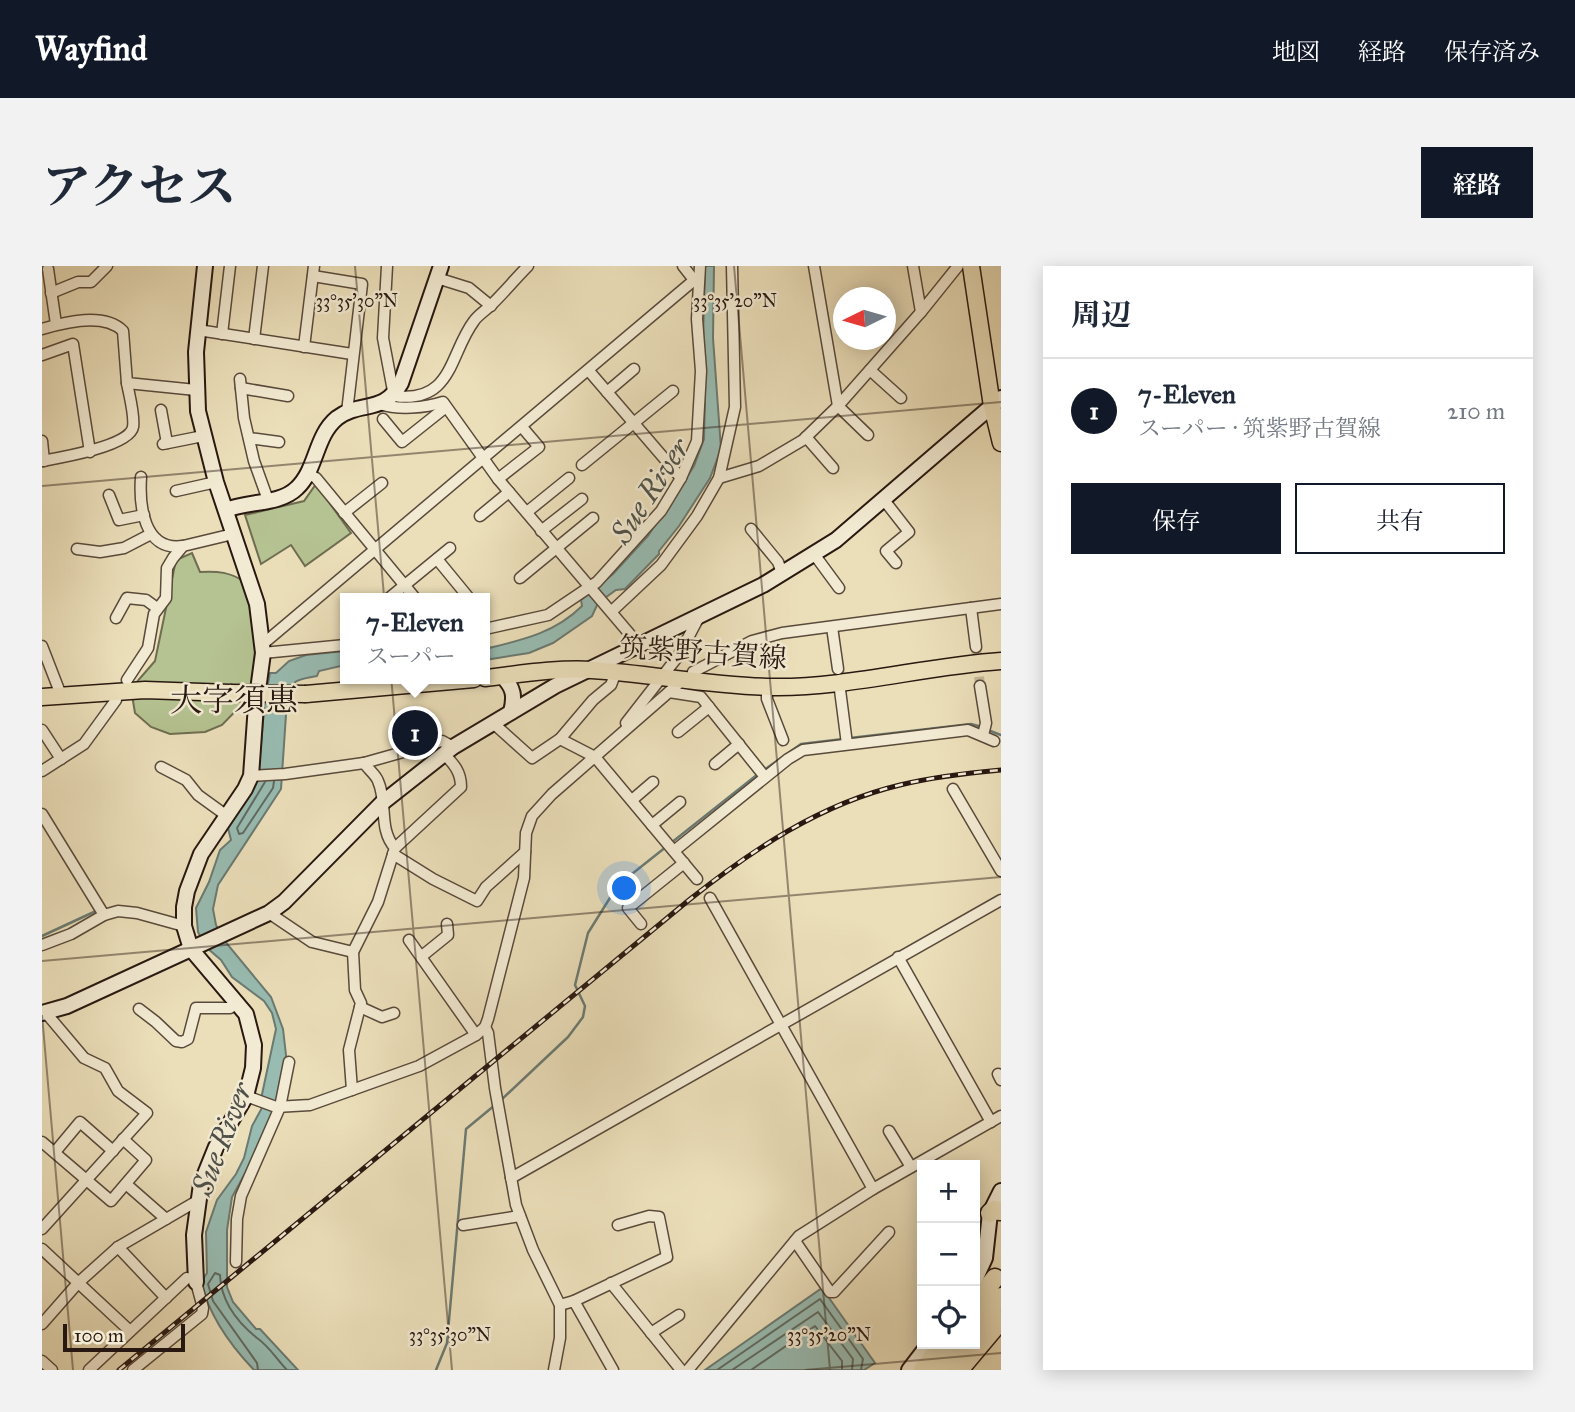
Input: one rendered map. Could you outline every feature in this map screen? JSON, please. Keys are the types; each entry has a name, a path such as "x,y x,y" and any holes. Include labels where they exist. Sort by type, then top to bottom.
{"highway":[{"path":"997,1209 1001,1191"},
{"path":"980,1297 995,1278"},
{"path":"980,1320 1001,1297"},
{"path":"959,1370 1001,1320"},
{"path":"923,1370 939,1349"},
{"path":"938,1370 956,1349"}],"main road":[{"path":"971,266 997,402 1001,443"},
{"name":"筑紫野古賀線","path":"490,677 536,671 588,670 767,687 820,684 970,663 1001,662"},
{"path":"42,697 145,690 306,694 418,684"}],"street":[{"path":"48,297 78,282 91,282 107,266"},
{"path":"133,1370 202,1314 203,1308 192,1280 197,1201 206,1168 249,1097 253,1069 254,1045 246,1014 195,947 184,926 184,907 201,854 251,776 263,648 257,604 216,482 203,436 196,390 198,330 205,266"},
{"path":"222,334 230,266"},
{"path":"254,339 263,266"},
{"path":"387,266 383,338 394,396"},
{"path":"683,266 698,274"},
{"path":"610,609 661,565 697,516 719,478 735,407 732,266"},
{"path":"814,266 838,406 868,435"},
{"path":"913,266 921,312"},
{"path":"719,478 759,466 806,438 870,370 958,266"},
{"path":"394,396 419,394 439,384 450,372 471,325 491,306 521,268"},
{"path":"48,269 48,297 56,324"},
{"path":"304,347 314,271 362,284 347,412"},
{"path":"381,411 401,383 439,272 469,288 491,306"},
{"path":"263,648 374,549 589,371 698,274"},
{"path":"490,625 548,615 592,587 661,511 681,478 696,441 701,372 697,339 698,274"},
{"path":"42,329 80,318 117,325 123,331 134,427 130,435 90,452 43,461 42,441"},
{"path":"198,330 352,355"},
{"path":"42,355 73,344 90,452"},
{"path":"607,392 634,369"},
{"path":"870,370 901,398"},
{"path":"589,371 681,478"},
{"path":"127,383 196,390"},
{"path":"268,500 254,460 240,383 288,396"},
{"path":"582,465 673,391"},
{"path":"226,510 268,500 297,489 307,473 323,434 336,419 347,412 381,411 389,407 434,405 443,402 509,492 639,645"},
{"path":"42,1229 147,1112 118,1091 105,1068 84,1058 43,1013 79,1000 269,913 284,902 382,803 448,750 555,686 700,615 814,554 836,540 997,402"},
{"path":"381,411 402,442 446,407"},
{"path":"161,410 165,443 203,436"},
{"path":"498,478 539,447 522,427"},
{"path":"249,438 279,442"},
{"path":"806,438 833,468"},
{"path":"307,473 316,478 411,593"},
{"path":"141,477 144,515 151,534 159,542 183,546 233,534"},
{"path":"527,512 569,478"},
{"path":"176,491 216,482"},
{"path":"344,513 382,483"},
{"path":"480,516 509,492"},
{"path":"109,495 119,520 144,515"},
{"path":"541,531 582,499"},
{"path":"884,500 908,532 886,551 896,563"},
{"path":"520,578 593,518"},
{"path":"751,529 778,562 782,573"},
{"path":"78,549 100,552 124,548 151,534"},
{"path":"127,680 148,648 157,608 166,598 167,568 183,546"},
{"path":"395,593 450,548"},
{"path":"814,554 839,588"},
{"path":"437,559 465,593"},
{"path":"116,618 127,598 146,600 157,608"},
{"path":"693,672 752,641 782,633 1001,604"},
{"path":"971,608 976,648"},
{"path":"615,737 679,655 700,615"},
{"path":"832,626 838,669"},
{"path":"263,648 340,645"},
{"path":"42,646 61,695"},
{"path":"492,723 532,758 560,739 593,700 611,685 616,672"},
{"path":"502,676 513,690 511,712"},
{"path":"980,685 986,723 983,735"},
{"path":"767,687 767,699 783,740"},
{"path":"249,1097 278,1107 310,1105 418,1066 476,1035 485,1027 521,892 526,833 532,816 615,737 673,689 701,697 765,777"},
{"path":"840,690 847,744"},
{"path":"42,771 84,744 116,700"},
{"path":"678,733 709,707"},
{"path":"42,730 61,759"},
{"path":"674,851 796,753 813,747 968,730 994,741"},
{"path":"560,739 595,757 697,879"},
{"path":"251,776 364,763 442,741 461,777 461,787 394,851 378,902 353,953 353,981 361,1003 349,1050 352,1090"},
{"path":"715,764 739,744"},
{"path":"364,763 378,780 384,828 394,851 433,879 477,901 486,887 525,852"},
{"path":"161,767 186,780 198,795 227,816"},
{"path":"632,800 653,782"},
{"path":"953,789 1001,871"},
{"path":"652,825 680,802"},
{"path":"42,814 104,915"},
{"path":"641,924 628,908 684,863"},
{"path":"710,898 873,1189"},
{"path":"511,1178 1001,900"},
{"path":"42,945 118,911 184,926"},
{"path":"269,913 312,942 353,953"},
{"path":"422,957 448,935 447,924"},
{"path":"409,940 476,1035"},
{"path":"688,1370 795,1241 817,1222 996,1119 898,957"},
{"path":"139,1009 176,1041 182,1042 188,1039 197,1008 230,1008 238,1002"},
{"path":"360,1007 382,1017 394,1013"},
{"path":"485,1027 520,1216 533,1251 560,1305 560,1338 554,1370"},
{"path":"236,1262 241,1196 278,1107 289,1062"},
{"path":"55,1152 80,1122 113,1151"},
{"path":"889,1130 911,1167"},
{"path":"42,1142 111,1201 146,1160 123,1139"},
{"path":"126,1184 166,1219"},
{"path":"42,1324 78,1283 118,1247 197,1201"},
{"path":"980,1269 997,1209"},
{"path":"463,1225 520,1216"},
{"path":"560,1305 667,1257 659,1217 649,1216 618,1225"},
{"path":"795,1241 830,1292 834,1292 890,1231"},
{"path":"118,1247 166,1298"},
{"path":"42,1249 130,1331"},
{"path":"89,1370 166,1298 192,1280"},
{"path":"611,1283 681,1370"},
{"path":"574,1301 613,1370"},
{"path":"651,1333 679,1315"},
{"path":"909,1370 925,1349"},
{"path":"42,1361 52,1370"}],"green space":[{"path":"316,484 351,533 305,566 291,545 261,564 245,515 304,501"},
{"path":"192,553 200,572 224,573 245,582 258,636 254,692 222,725 205,732 170,734 151,727 135,713 132,695 135,684 155,661 176,560"}],"water":[{"path":"705,266 714,266 713,338 721,449 710,478 679,526 659,554 625,589 616,590 598,603 592,616 553,643 529,653 490,659 490,648 525,639 561,623 572,615 582,606 581,600 613,574 648,536 694,466 704,439"},
{"path":"340,652 340,666 319,671 317,676 293,684 287,700 281,789 218,885 213,909 216,925 223,939 271,997 283,1029 286,1055 283,1081 274,1110 259,1148 232,1197 227,1230 227,1287 233,1302 256,1329 260,1329 298,1370 254,1370 222,1329 209,1306 201,1282 207,1273 206,1232 217,1200 244,1158 252,1126 263,1106 261,1099 276,1029 272,1013 264,1001 232,977 221,960 206,947 198,932 196,908 220,850 231,840 228,828 258,779 270,673 276,673 289,661 306,655"},
{"path":"822,1288 875,1363 864,1370 705,1370"}],"waterway":[{"path":"850,738 971,724 982,727"},
{"path":"988,730 1001,735"},
{"path":"764,770 801,744 843,739"},
{"path":"500,1101 568,1037 583,1017 585,1006 575,985 588,933 618,885 758,774"},
{"path":"42,936 96,911"},
{"path":"436,1370 447,1343 466,1129 495,1105"}],"tunnel":[{"path":"976,647 980,686"}],"railway":[{"path":"119,1370 689,900 737,864 788,831 871,793 925,780 1001,770"}],"place":[{"name":"7-Eleven","path":"415,733"}],"district":[{"name":"大字須惠","path":"234,700"}],"water label":[{"name":"Sue River","path":"650,491"},
{"name":"Sue River","path":"222,1139"}]}
